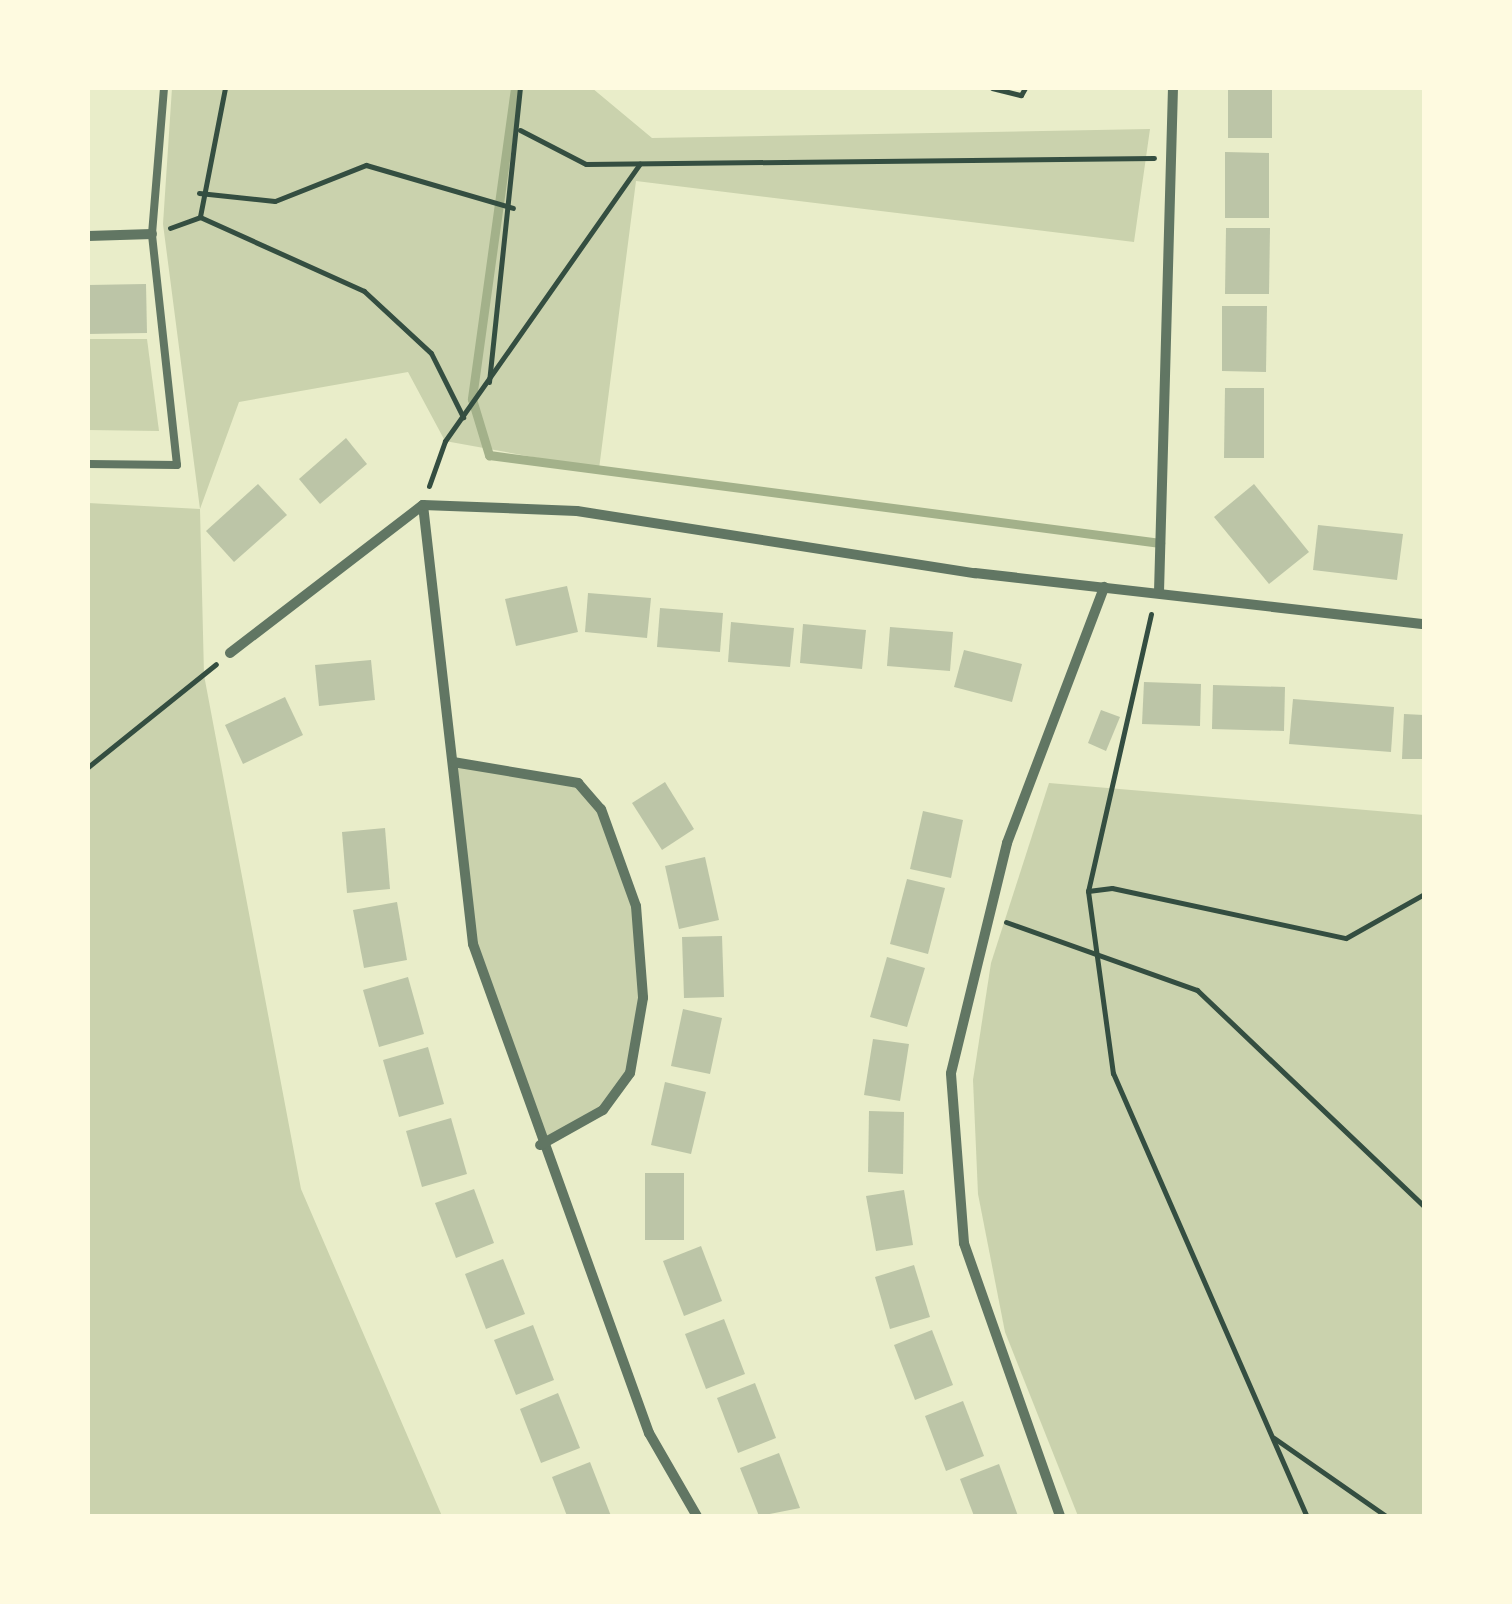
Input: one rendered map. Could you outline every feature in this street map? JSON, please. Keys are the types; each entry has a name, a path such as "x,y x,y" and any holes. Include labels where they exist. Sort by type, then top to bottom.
{"street":[{"path":"1159,592 1166,158 1174,88"},
{"path":"88,236 152,234"},
{"path":"230,653 423,505 577,510 1104,588 1424,624"},
{"path":"423,505 473,944 540,1145 649,1434 697,1516"},
{"path":"1060,1516 964,1244 951,1072 1007,844 1104,588"},
{"path":"452,762 578,783 601,809 636,906 643,998 630,1073 602,1110 540,1145"}],"lane":[{"path":"88,464 177,466 152,234 164,88"}],"path":[{"path":"200,217 200,193 226,88"},
{"path":"488,386 513,208 520,88"},
{"path":"992,88 1021,95 1025,88"},
{"path":"520,130 586,164 1166,158"},
{"path":"423,505 445,441 488,386 640,164"},
{"path":"200,193 275,201 366,165 513,208"},
{"path":"152,234 200,217 364,291 431,353 464,417"},
{"path":"1159,592 1137,650 1132,717 1104,791 1088,890 1103,959 1113,1073 1304,1516"},
{"path":"88,767 204,674"},
{"path":"1088,890 1346,938 1424,894"},
{"path":"989,916 1197,990 1424,1206"},
{"path":"1271,1436 1386,1516"}],"green space":[{"path":"172,88 592,88 652,138 1150,129 1134,242 636,181 599,469 445,441 408,372 239,402 200,509 163,224"},
{"path":"88,339 147,339 159,431 88,430"},
{"path":"88,503 200,509 204,675 301,1189 442,1516 88,1516"},
{"path":"453,762 578,783 601,809 636,906 643,998 630,1073 603,1110 540,1145 473,944"},
{"path":"1049,783 1424,815 1424,1516 1078,1516 1005,1332 978,1194 973,1080 991,963"}],"building":[{"path":"1228,88 1272,88 1272,138 1228,138"},
{"path":"1225,152 1269,153 1269,218 1225,218"},
{"path":"1226,228 1270,228 1269,294 1225,294"},
{"path":"146,284 147,333 88,334 88,285"},
{"path":"1222,306 1267,306 1266,372 1222,371"},
{"path":"1225,388 1264,388 1264,458 1224,458"},
{"path":"346,438 367,464 320,504 299,479"},
{"path":"258,484 287,515 234,562 206,531"},
{"path":"1254,484 1309,552 1269,584 1214,517"},
{"path":"1318,525 1403,534 1397,580 1313,570"},
{"path":"567,586 578,632 516,646 505,599"},
{"path":"588,593 651,598 647,638 585,632"},
{"path":"660,608 723,613 720,652 657,647"},
{"path":"731,622 794,628 790,667 728,662"},
{"path":"803,624 866,630 862,669 800,663"},
{"path":"890,627 953,632 950,671 887,666"},
{"path":"964,650 1022,664 1012,702 954,687"},
{"path":"371,660 375,700 319,706 315,665"},
{"path":"1144,682 1201,684 1200,726 1142,724"},
{"path":"1213,685 1285,687 1284,731 1212,729"},
{"path":"285,697 303,735 243,764 225,725"},
{"path":"1293,699 1394,707 1391,752 1289,744"},
{"path":"1101,710 1120,717 1106,751 1088,743"},
{"path":"1404,714 1424,715 1424,759 1402,759"},
{"path":"665,782 694,829 662,850 632,803"},
{"path":"923,811 963,820 951,878 910,869"},
{"path":"385,828 390,889 347,893 342,832"},
{"path":"705,857 719,920 679,929 665,866"},
{"path":"907,879 945,888 928,954 890,944"},
{"path":"397,902 407,960 364,968 353,910"},
{"path":"722,936 724,997 684,998 682,937"},
{"path":"887,957 925,968 907,1027 870,1017"},
{"path":"408,977 424,1034 379,1047 363,990"},
{"path":"683,1009 722,1018 710,1074 671,1066"},
{"path":"873,1039 909,1044 900,1101 864,1095"},
{"path":"428,1047 444,1104 399,1117 383,1060"},
{"path":"665,1082 706,1092 691,1154 651,1145"},
{"path":"869,1111 904,1112 903,1174 868,1172"},
{"path":"451,1118 467,1174 422,1187 406,1131"},
{"path":"645,1173 684,1173 684,1240 645,1240"},
{"path":"474,1189 494,1243 456,1258 435,1203"},
{"path":"904,1190 913,1245 876,1251 866,1196"},
{"path":"701,1246 722,1301 684,1316 663,1261"},
{"path":"503,1259 525,1314 486,1329 465,1274"},
{"path":"914,1265 930,1317 890,1329 875,1277"},
{"path":"724,1319 745,1374 706,1389 685,1334"},
{"path":"533,1325 554,1380 516,1395 494,1340"},
{"path":"932,1330 953,1385 915,1400 894,1345"},
{"path":"755,1383 776,1438 738,1453 717,1398"},
{"path":"558,1393 580,1448 541,1463 520,1409"},
{"path":"963,1401 984,1456 946,1471 925,1416"},
{"path":"779,1453 800,1508 759,1516 740,1468"},
{"path":"590,1462 611,1516 567,1516 552,1477"},
{"path":"999,1464 1018,1516 974,1516 960,1479"}],"waterway":[{"path":"515,88 472,399 489,455 1160,543"}]}
